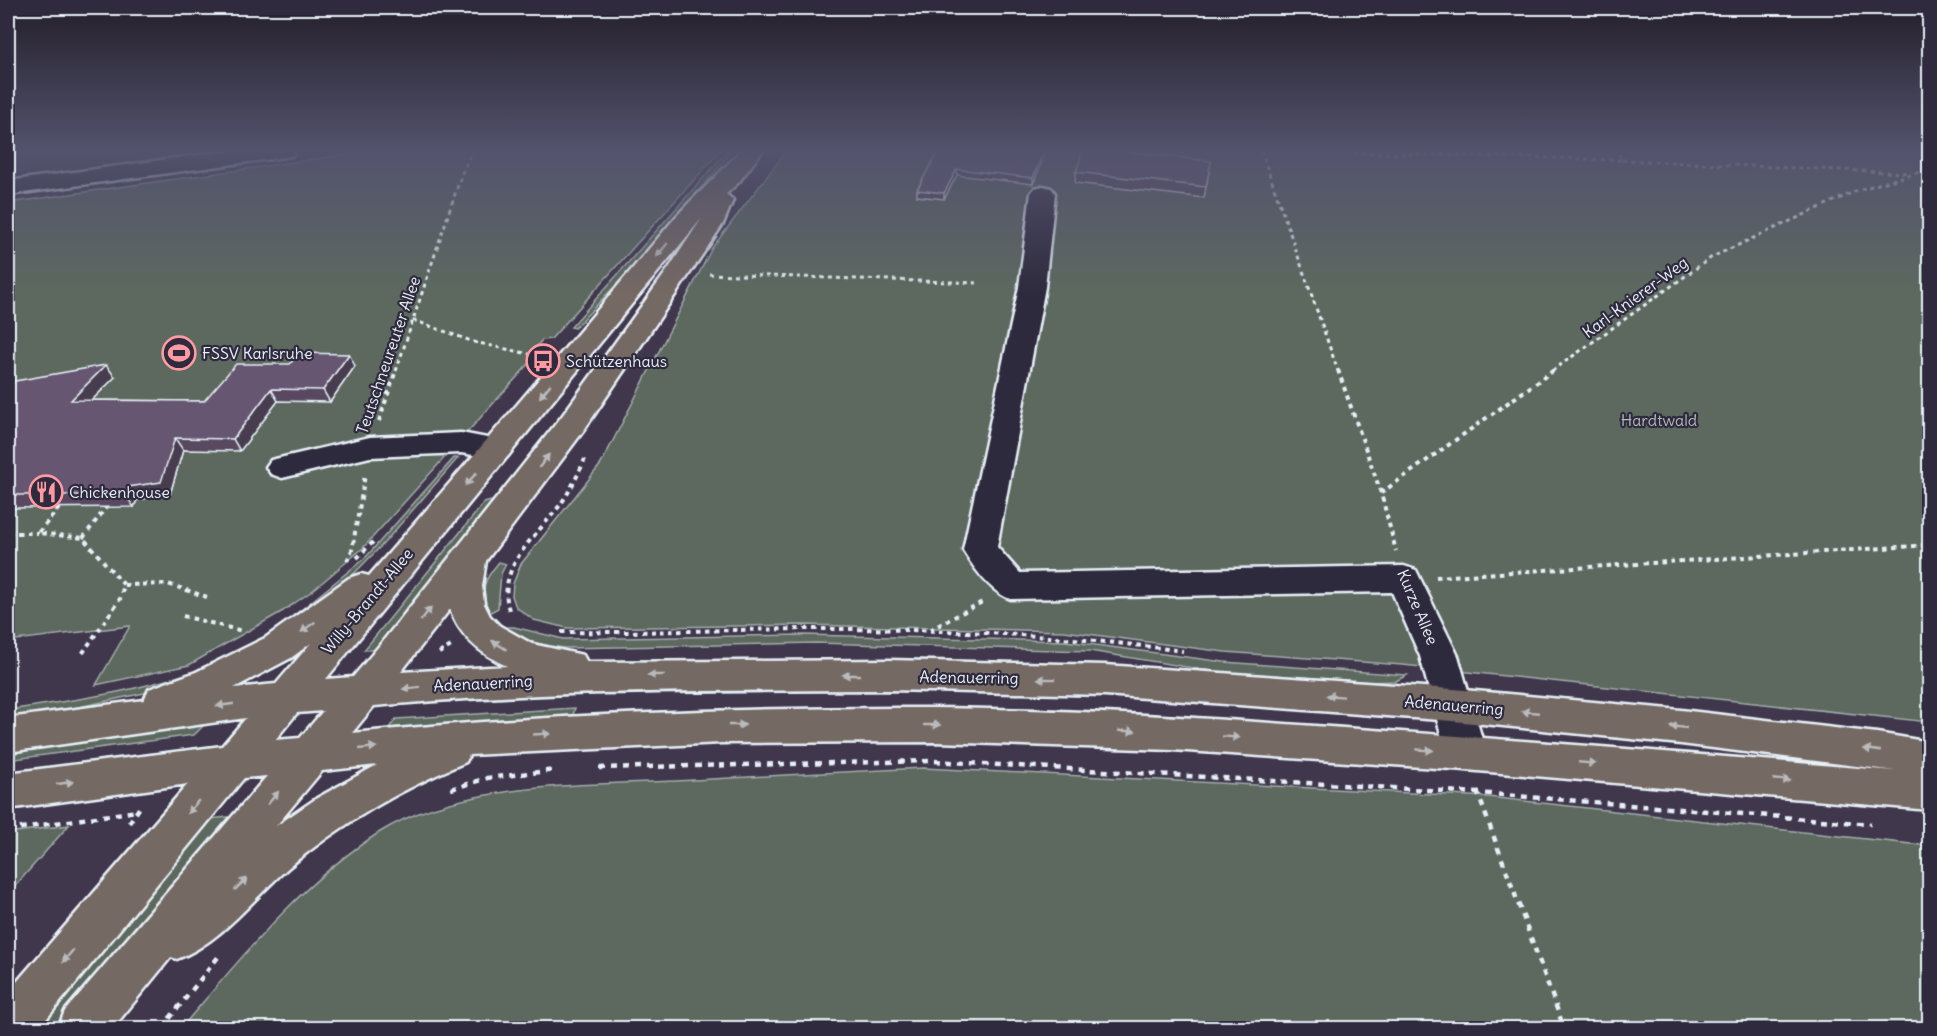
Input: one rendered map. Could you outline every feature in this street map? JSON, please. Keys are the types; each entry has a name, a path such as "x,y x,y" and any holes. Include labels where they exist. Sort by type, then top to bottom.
{"main road":[{"name":"Willy-Brandt-Allee","path":"8,1028 497,449 689,217 709,198"},
{"name":"Willy-Brandt-Allee","path":"82,1029 363,692 470,558 573,423 711,224 722,198"},
{"path":"95,723 187,692 267,654 285,644 406,555"},
{"path":"470,558 464,588 468,610 481,631 493,642 512,653 535,660 616,676"},
{"name":"Adenauerring","path":"8,735 283,700 431,685 616,676 889,675 1105,680 1453,705 1681,727 1876,750 1929,760"},
{"path":"8,791 174,768 484,737 722,726 937,725 1172,733 1466,753 1929,792"},
{"path":"116,989 191,925 227,898 274,853 317,821 410,767 484,737"}],"street":[{"path":"1042,198 1032,287 980,550 1011,586 1404,579"},
{"path":"282,466 370,447 461,443 497,449"},
{"name":"Kurze Allee","path":"1404,579 1439,656 1466,753"}],"path":[{"name":"Teutschneureuter Allee","path":"342,571 352,550 370,447 454,198"},
{"name":"Kurze Allee","path":"1278,198 1381,494 1404,579"},
{"name":"Karl-Knierer-Weg","path":"1381,494 1712,257 1838,198"},
{"path":"678,273 980,283"},
{"path":"413,320 450,336 508,352 540,356"},
{"path":"82,538 111,502"},
{"path":"38,533 59,508"},
{"path":"8,533 38,533 82,538 124,585 168,584 207,597"},
{"path":"1404,579 1929,545"},
{"path":"82,654 120,599 124,585"},
{"path":"928,632 1011,586"},
{"path":"183,616 245,632"},
{"path":"552,632 804,630 1065,636 1187,652"},
{"path":"1466,753 1478,793 1564,1029"},
{"path":"588,768 933,761 1478,793 1874,824"},
{"path":"442,792 487,778 565,769"},
{"path":"8,830 137,811"}],"green space":[{"path":"40,198 678,198 551,339 542,340 532,352 536,356 363,548 312,591 283,611 189,665 96,685 130,626 8,641 8,203"},
{"path":"685,198 692,198 649,250 575,328 571,327"},
{"name":"Hardtwald","path":"750,198 1929,198 1929,722 1403,665 1225,652 1064,631 805,625 567,628 534,620 516,607 512,596 513,584 521,564 601,464 712,248"},
{"path":"454,458 458,458 384,543 339,589 269,636 366,557"},
{"path":"491,501 494,503 492,506 374,650 364,650 484,503"},
{"path":"499,562 506,564 501,574 498,608 489,613 484,591 485,585 489,574"},
{"path":"507,627 563,639 803,635 1065,641 1224,662 1407,675 1396,681 1371,682 1211,671 1090,651 817,643 565,648 526,640 504,629"},
{"path":"227,658 163,689 74,708 8,718 8,710 92,697 147,685 201,669"},
{"path":"575,708 573,715 389,728 396,719"},
{"path":"205,724 194,735 8,760 8,751"},
{"path":"924,768 1488,797 1929,846 1929,1028 181,1028 273,923 324,874 380,832 411,816 446,804 484,795 563,786"},
{"path":"237,816 57,1028 31,1028 132,904 210,819"},
{"path":"69,825 8,894 8,833"}],"building":[{"path":"299,353 349,354 323,390 271,389 233,439 175,438 161,482 128,487 125,495 8,495 8,388 15,381 106,365 71,400 204,401 236,364 290,364"}],"place":[{"name":"FSSV Karlsruhe","path":"179,353"},
{"name":"Schützenhaus","path":"543,361"},
{"name":"Chickenhouse","path":"46,492"}]}
